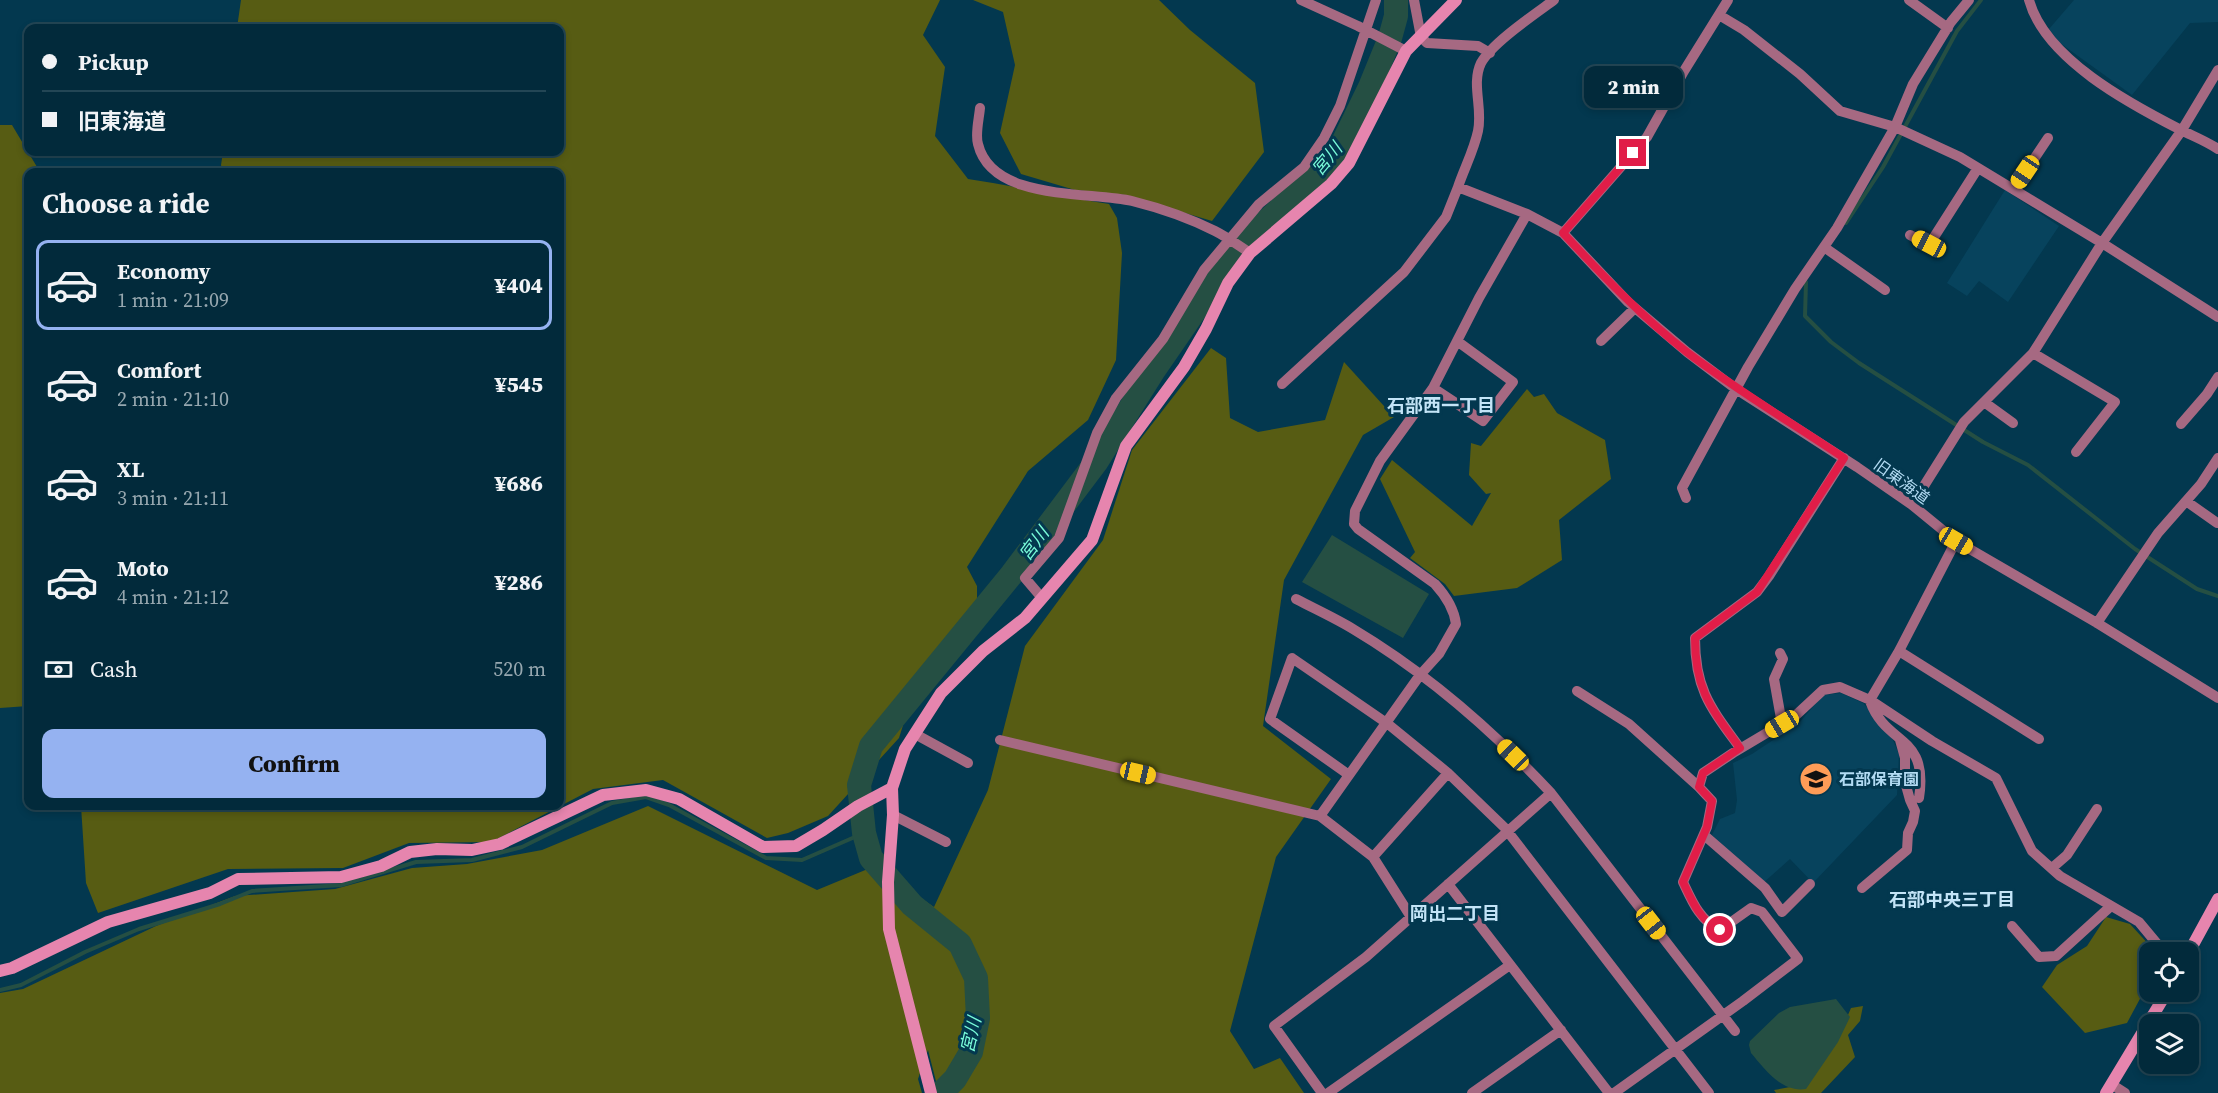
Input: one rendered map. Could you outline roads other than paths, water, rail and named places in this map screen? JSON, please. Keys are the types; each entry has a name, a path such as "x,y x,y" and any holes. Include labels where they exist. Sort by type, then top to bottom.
{"street":[{"path":"1301,0 1400,48"},
{"path":"1041,596 1025,579 1059,538 1097,433 1116,398 1163,339 1204,270 1259,204 1304,167 1324,138 1340,106 1369,31 1376,0"},
{"path":"1414,0 1421,37 1427,43 1478,46 1490,53"},
{"path":"931,1093 889,929 888,882 893,815 892,788 905,749 940,693 983,651 1024,618 1092,540 1126,446 1184,367 1228,284 1250,252 1331,184 1349,163 1400,48 1421,37 1456,0"},
{"path":"1282,384 1404,272 1446,217 1478,131 1480,109 1476,80 1482,63 1516,28 1554,0"},
{"path":"1563,233 1647,138 1684,71 1728,0"},
{"path":"1909,0 1948,28"},
{"path":"1686,498 1682,488 1736,388 1895,127 1913,84 1948,28 1969,0"},
{"path":"2029,0 2050,41 2111,92 2218,149"},
{"path":"1719,15 1744,30 1800,74 1840,111 1895,127 1960,157 2218,316"},
{"path":"1912,505 1964,422 2033,353 2102,243 2182,130 2218,70"},
{"path":"980,108 978,144 990,167 1016,182 1055,194 1130,201 1177,215 1215,231 1250,252"},
{"path":"2014,189 2048,138"},
{"path":"1910,235 1929,244 1978,168"},
{"name":"旧東海道","path":"1458,187 1527,214 1563,233 1635,308 1687,352 1736,388 1912,505 1956,541 2097,622 2218,698"},
{"path":"1320,816 1448,639 1456,624 1454,613 1443,592 1358,529 1353,518 1380,461 1433,388 1479,298 1527,214"},
{"path":"1824,247 1885,290"},
{"path":"1601,341 1635,308"},
{"path":"1433,388 1483,421 1513,382 1457,341"},
{"path":"2033,353 2115,402 2076,452"},
{"path":"2181,424 2207,394 2218,377"},
{"path":"1984,402 2013,423"},
{"path":"1740,748 1716,715 1703,692 1695,663 1695,638 1757,592 1844,458"},
{"path":"2097,622 2158,533 2201,484 2218,458"},
{"path":"2186,501 2217,523"},
{"path":"1919,798 1922,784 1920,763 1912,749 1900,740 1874,712 1870,700 1899,651 1956,541"},
{"path":"1296,599 1353,629 1420,675 1496,739 1551,794 1735,1031"},
{"path":"1899,651 2039,739"},
{"path":"1780,653 1783,659 1774,679 1782,724"},
{"path":"1349,775 1270,719 1292,658 1386,723 1448,773 1508,831 1709,1093"},
{"path":"1699,787 1703,773 1795,716 1823,690 1840,687 1870,700 1932,741 1996,778 2032,850 2060,876 2139,922 2156,942"},
{"path":"1577,691 1629,724 1712,801 1704,835 1683,882 1696,909 1711,926 1720,930 1751,908 1762,912 1798,959 1723,1016 1614,1093"},
{"path":"915,734 968,763"},
{"path":"1000,740 1320,816 1373,857 1411,917"},
{"path":"1862,888 1907,850 1908,834 1915,811 1905,782 1905,758 1900,740"},
{"path":"1373,857 1448,773"},
{"path":"0,971 12,968 108,922 210,893 238,879 341,877 381,866 410,852 437,849 472,850 500,844 603,795 646,790 679,799 763,847 796,846 863,803 892,788"},
{"path":"1322,1093 1274,1026 1366,957 1551,794"},
{"path":"2052,868 2067,855 2097,809"},
{"path":"893,815 946,842"},
{"path":"1704,835 1765,888 1782,912 1810,884"},
{"path":"1448,884 1609,1093"},
{"path":"2195,942 2218,899"},
{"path":"2012,926 2039,957 2056,956 2111,906"},
{"path":"1328,1093 1510,965"},
{"path":"2125,1093 2109,1089 2161,1002"},
{"path":"1472,1093 1561,1030"}],"waterway":[{"name":"宮川","path":"941,1093 955,1079 971,1052 978,1018 976,978 960,944 912,905 871,858 864,833 859,785 871,746 1012,574 1097,461 1154,370 1234,254 1339,151 1370,87 1390,38 1396,16 1396,0"},
{"path":"1846,223 1883,167 1957,31 1981,0"},
{"path":"1806,282 1805,316 1831,342 1859,363 1983,442 2028,465 2135,549 2197,589 2218,596"},
{"path":"0,990 21,985 85,952 139,929 220,904 252,891 341,885 416,862 472,860 522,847 612,803 646,797 669,805 766,858 802,860 864,833"}],"place":[{"name":"石部保育園","path":"1816,779"}],"district":[{"name":"石部西一丁目","path":"1441,406"},
{"name":"石部中央三丁目","path":"1952,900"},
{"name":"岡出二丁目","path":"1455,914"}]}
